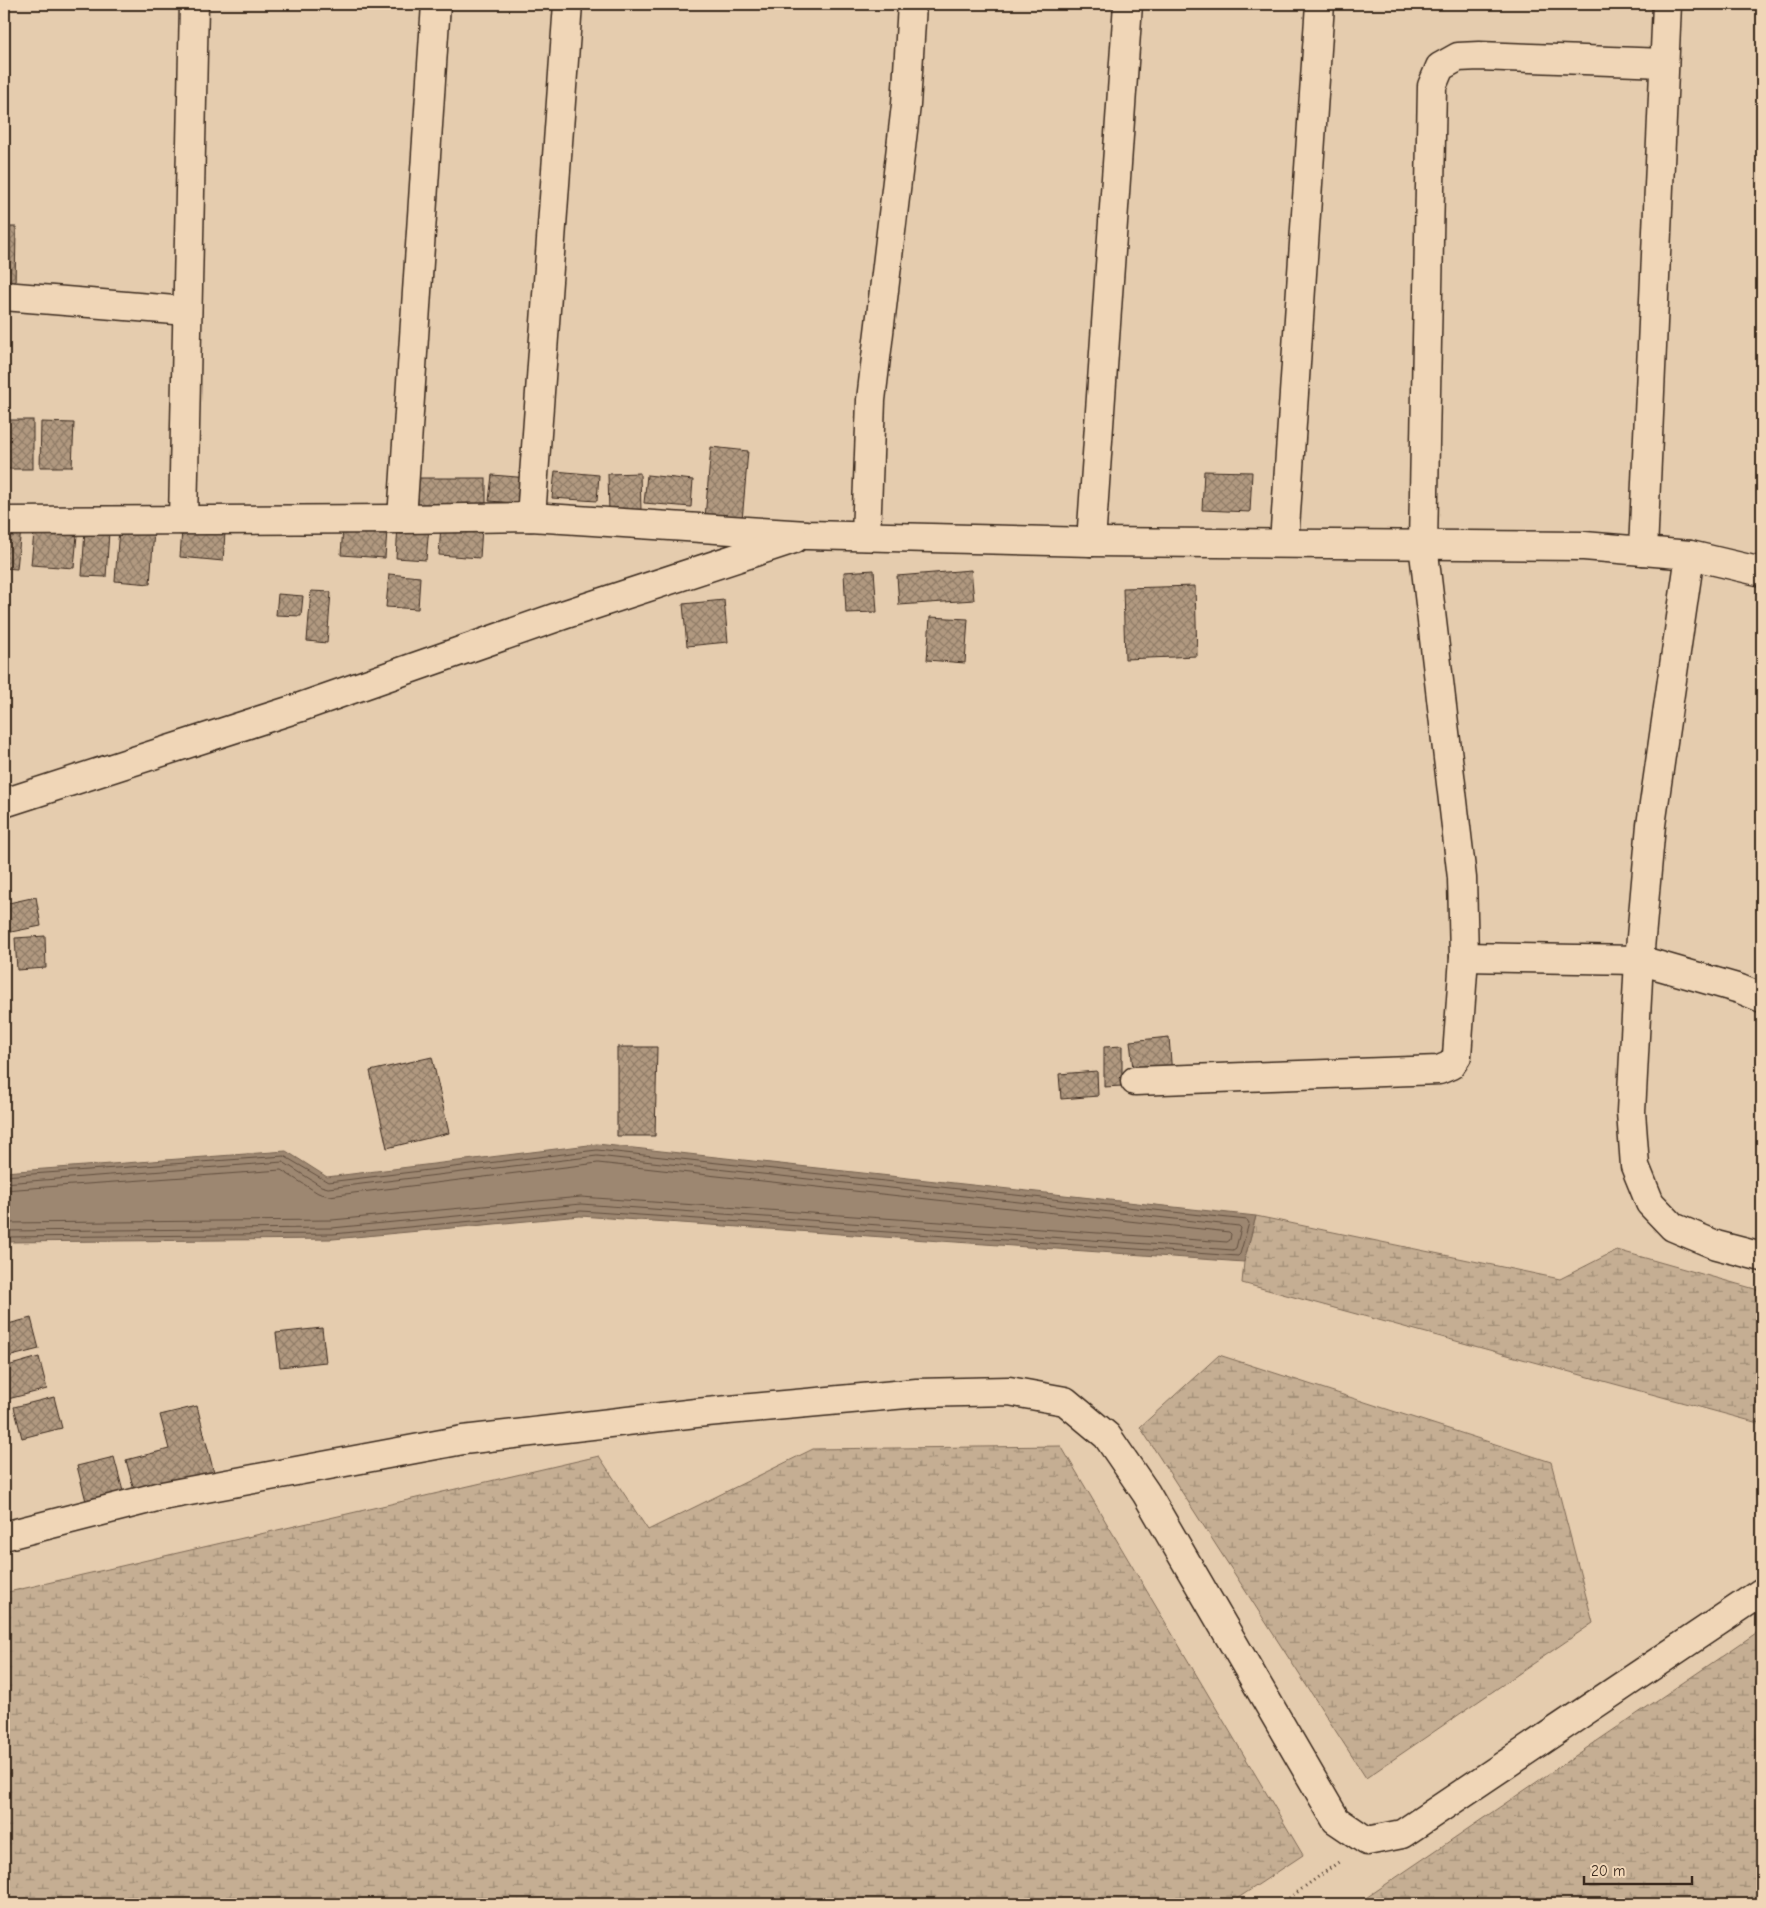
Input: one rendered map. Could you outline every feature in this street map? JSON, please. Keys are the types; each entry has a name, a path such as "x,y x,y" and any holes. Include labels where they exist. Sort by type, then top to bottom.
{"street":[{"path":"183,520 194,4"},
{"path":"402,519 436,4"},
{"path":"531,517 568,4"},
{"path":"866,536 871,400 906,106 912,4"},
{"path":"1091,542 1128,4"},
{"path":"1284,543 1320,4"},
{"path":"1643,551 1667,4"},
{"path":"1135,1082 1439,1070 1451,1065 1458,1056 1464,957 1462,878 1424,544 1432,86 1440,68 1458,57 1479,56 1664,63"},
{"path":"4,296 187,311"},
{"path":"4,521 531,517 807,535 1091,542 1584,546 1690,555 1762,572"},
{"path":"4,803 298,708 563,615 807,535"},
{"path":"1690,555 1651,825 1639,960 1632,1112 1635,1166 1650,1203 1673,1227 1716,1245 1762,1257"},
{"path":"1464,957 1639,960 1740,989 1762,998"},
{"path":"4,1536 157,1496 463,1440 696,1413 917,1393 1009,1391 1065,1401 1107,1436 1118,1452 1146,1493 1336,1820 1367,1841 1402,1834 1762,1592"}],"path":[{"path":"1281,1904 1367,1841"}],"green space":[{"path":"1256,1216 1560,1279 1617,1250 1762,1291 1762,1424 1242,1283 1244,1262"},
{"path":"1219,1355 1551,1462 1593,1623 1366,1778 1140,1427"},
{"path":"1061,1446 1303,1855 1229,1904 4,1904 4,1593 599,1456 648,1530 813,1449"},
{"path":"1762,1629 1762,1904 1357,1904"}],"water":[{"path":"597,1144 1256,1216 1244,1262 580,1216 333,1239 4,1242 4,1172 286,1151 327,1177"}],"building":[{"path":"4,227 16,227 15,290 4,290"},
{"path":"4,420 33,420 33,469 4,469"},
{"path":"41,422 74,423 72,467 40,467"},
{"path":"711,447 748,451 742,521 705,518"},
{"path":"555,471 599,475 597,501 552,498"},
{"path":"1204,471 1252,472 1250,512 1202,510"},
{"path":"640,473 641,511 609,512 608,474"},
{"path":"492,475 529,478 527,504 489,501"},
{"path":"647,475 693,480 691,507 644,503"},
{"path":"414,478 486,478 486,507 414,507"},
{"path":"441,524 482,527 480,558 439,555"},
{"path":"398,525 429,527 426,560 396,558"},
{"path":"4,527 21,528 17,569 4,568"},
{"path":"343,527 387,530 385,558 341,555"},
{"path":"119,528 154,531 150,584 115,581"},
{"path":"85,530 109,532 106,577 82,576"},
{"path":"182,530 225,533 223,561 180,557"},
{"path":"34,532 77,535 74,568 31,565"},
{"path":"874,570 877,612 846,613 844,572"},
{"path":"971,570 974,600 899,605 897,576"},
{"path":"389,574 420,577 418,609 386,607"},
{"path":"1195,586 1197,656 1125,659 1123,588"},
{"path":"311,591 331,592 327,643 307,641"},
{"path":"278,594 303,596 301,616 276,615"},
{"path":"724,600 728,642 687,646 683,604"},
{"path":"930,617 968,619 965,663 927,660"},
{"path":"36,897 41,926 6,933 4,904"},
{"path":"45,936 46,968 17,970 15,938"},
{"path":"1169,1037 1172,1075 1134,1078 1130,1041"},
{"path":"1122,1046 1122,1086 1104,1087 1104,1047"},
{"path":"617,1047 657,1047 655,1136 617,1136"},
{"path":"432,1057 449,1133 387,1148 370,1071"},
{"path":"1097,1071 1098,1096 1061,1099 1059,1074"},
{"path":"31,1318 39,1349 4,1358 4,1325"},
{"path":"322,1328 326,1362 280,1367 276,1333"},
{"path":"39,1357 47,1389 4,1400 4,1367"},
{"path":"54,1397 62,1428 22,1438 14,1407"},
{"path":"197,1406 214,1473 135,1494 126,1460 169,1449 160,1415"},
{"path":"114,1457 124,1495 87,1505 77,1466"}]}
